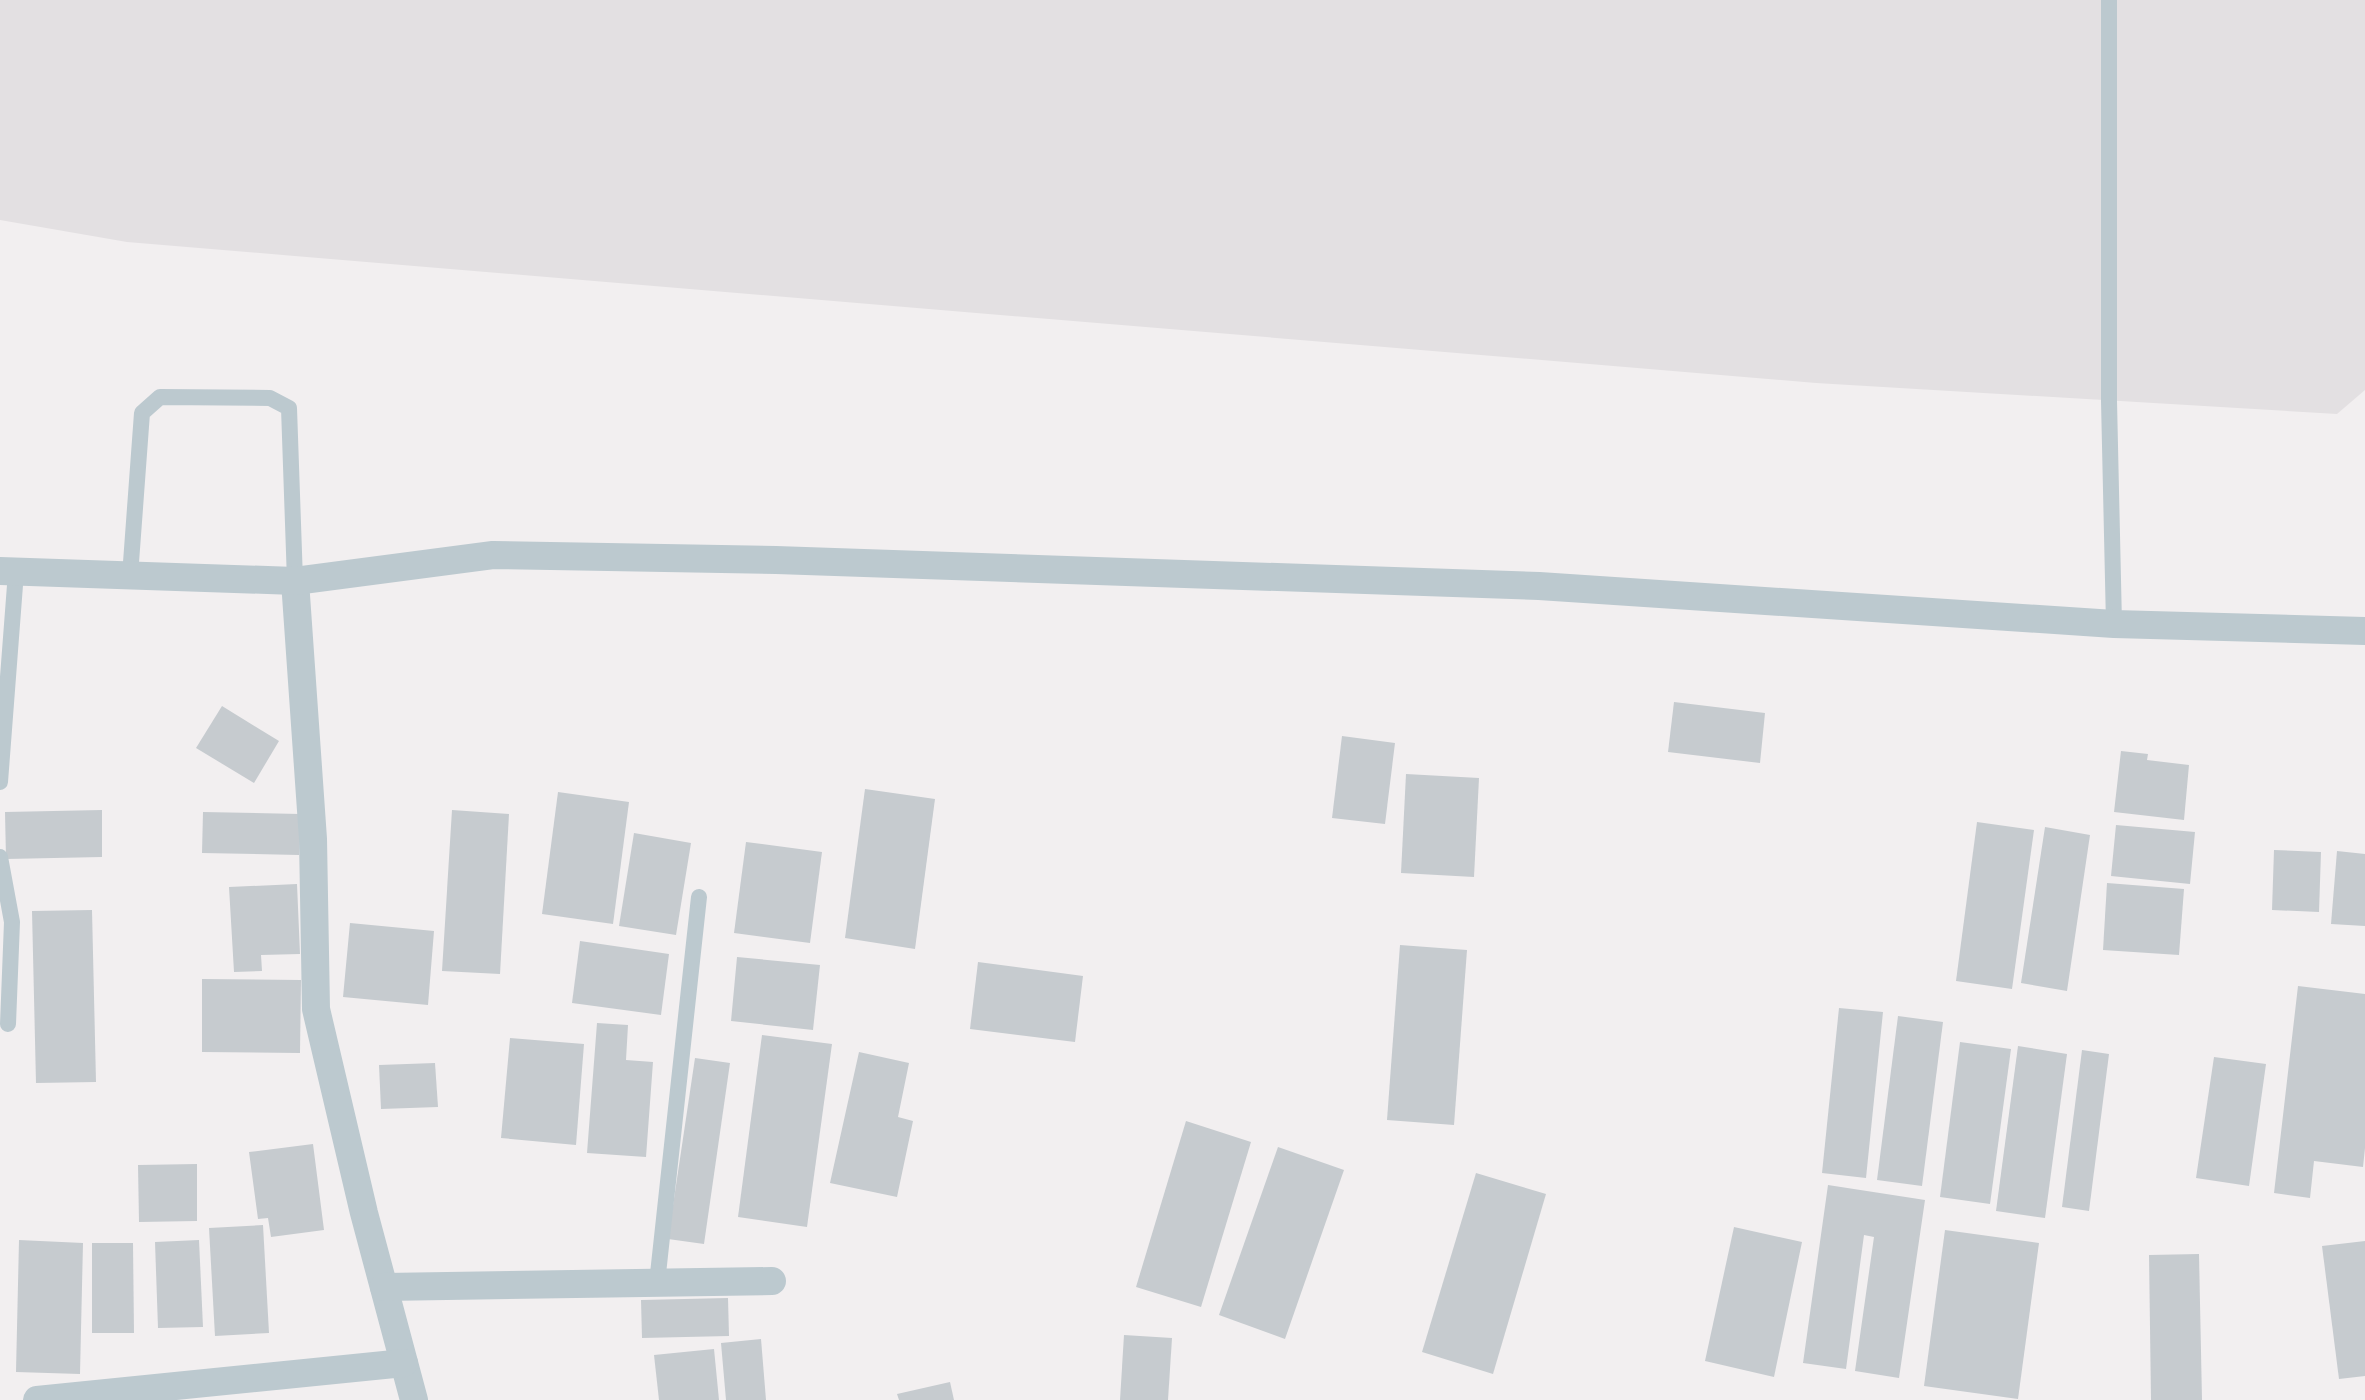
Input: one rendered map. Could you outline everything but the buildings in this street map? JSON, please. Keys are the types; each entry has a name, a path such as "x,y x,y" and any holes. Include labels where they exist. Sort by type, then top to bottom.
{"street":[{"path":"8,571 295,581 493,555 776,560 1539,586 2114,624 2365,631"},
{"path":"295,581 314,839 316,1009 364,1213 414,1400"},
{"path":"384,1287 772,1281"},
{"path":"37,1400 404,1363"}],"lane":[{"path":"2109,0 2109,401 2114,624"},
{"path":"130,576 142,413 160,397 270,398 289,408 295,581"},
{"path":"0,782 8,571"},
{"path":"0,857 12,922 8,1024"},
{"path":"656,1283 700,897"}],"shaded area":[{"path":"0,0 2365,0 2365,390 2337,414 1816,383 127,242 0,220"}]}
